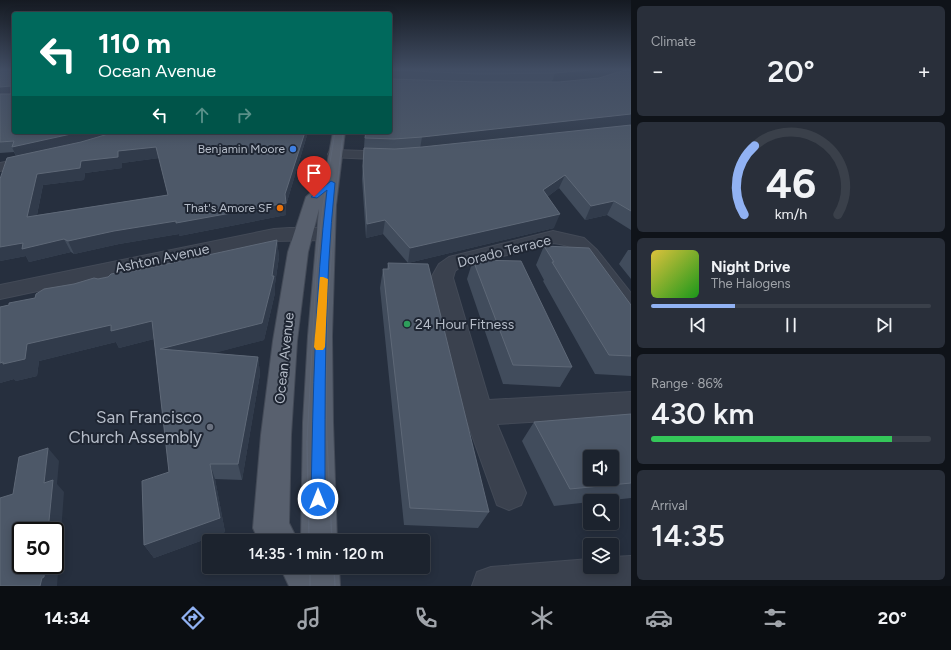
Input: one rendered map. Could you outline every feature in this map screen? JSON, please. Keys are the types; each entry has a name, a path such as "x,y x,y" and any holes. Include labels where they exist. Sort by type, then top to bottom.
{"main road":[{"name":"Ocean Avenue","path":"320,534 318,414 320,336 314,234 314,197 331,183 337,143"},
{"name":"Ocean Avenue","path":"275,534 271,528 276,435 285,341 298,252 314,234"},
{"path":"304,574 312,586"},
{"path":"320,574 321,586"}],"street":[{"path":"337,143 406,155"},
{"path":"0,167 44,158"},
{"name":"Ashton Avenue","path":"0,292 274,235 314,234"},
{"name":"Dorado Terrace","path":"509,494 478,413 442,278 445,269 451,263 553,237 566,238 577,242 588,250 631,310"},
{"path":"478,413 631,404"},
{"path":"491,586 631,575"}],"building":[{"path":"0,96 12,96 12,134 71,134 12,147 14,141 0,142"},
{"path":"392,96 631,96 631,114 422,137 394,139 365,138 366,134 392,134"},
{"path":"631,125 631,211 614,201 591,206 565,175 543,190 560,214 410,248 385,220 367,224 363,166 364,148 395,149 422,147"},
{"path":"108,134 304,134 285,194 286,203 176,223 176,221 114,231 68,241 64,239 22,249 23,243 0,247 0,179 7,158 81,142","holes":["156,147 168,195 27,217 37,174 80,168 81,161 118,157 118,151"]},
{"path":"277,240 272,276 274,276 262,323 160,349 258,357 238,464 210,464 220,518 144,545 142,481 169,472 152,321 111,331 111,325 27,344 25,359 3,364 3,362 0,363 0,307 9,305 9,303 35,298 36,294 44,289 74,284 94,278 98,279 108,277 111,274 126,271 130,272"},
{"path":"544,246 589,248 631,305 631,356 609,355 552,262 554,262"},
{"path":"473,260 521,261 572,367 513,365"},
{"path":"388,263 428,264 489,512 410,508 383,269 389,269"},
{"path":"631,414 631,483 619,484 619,450 583,450 583,486 600,486 570,489 534,422"},
{"path":"48,448 44,483 53,480 49,522 12,522 12,574 44,574 40,586 0,586 0,498 13,494 19,457"}],"tram line":[{"path":"307,442 316,275 323,205 335,134"},
{"path":"327,442 326,403 329,287 343,134"},
{"path":"327,441 332,534"},
{"path":"307,442 309,534"},
{"path":"310,574 310,586"},
{"path":"334,574 335,586"}],"slow traffic":[{"path":"319,347 323,279"}],"place":[{"name":"Benjamin Moore","path":"293,149"},
{"name":"That's Amore SF","path":"280,208"},
{"name":"24 Hour Fitness","path":"407,324"},
{"name":"San Francisco Church Assembly","path":"210,427"}],"route":[{"path":"314,197 331,183 328,205 320,336 318,499"}]}
